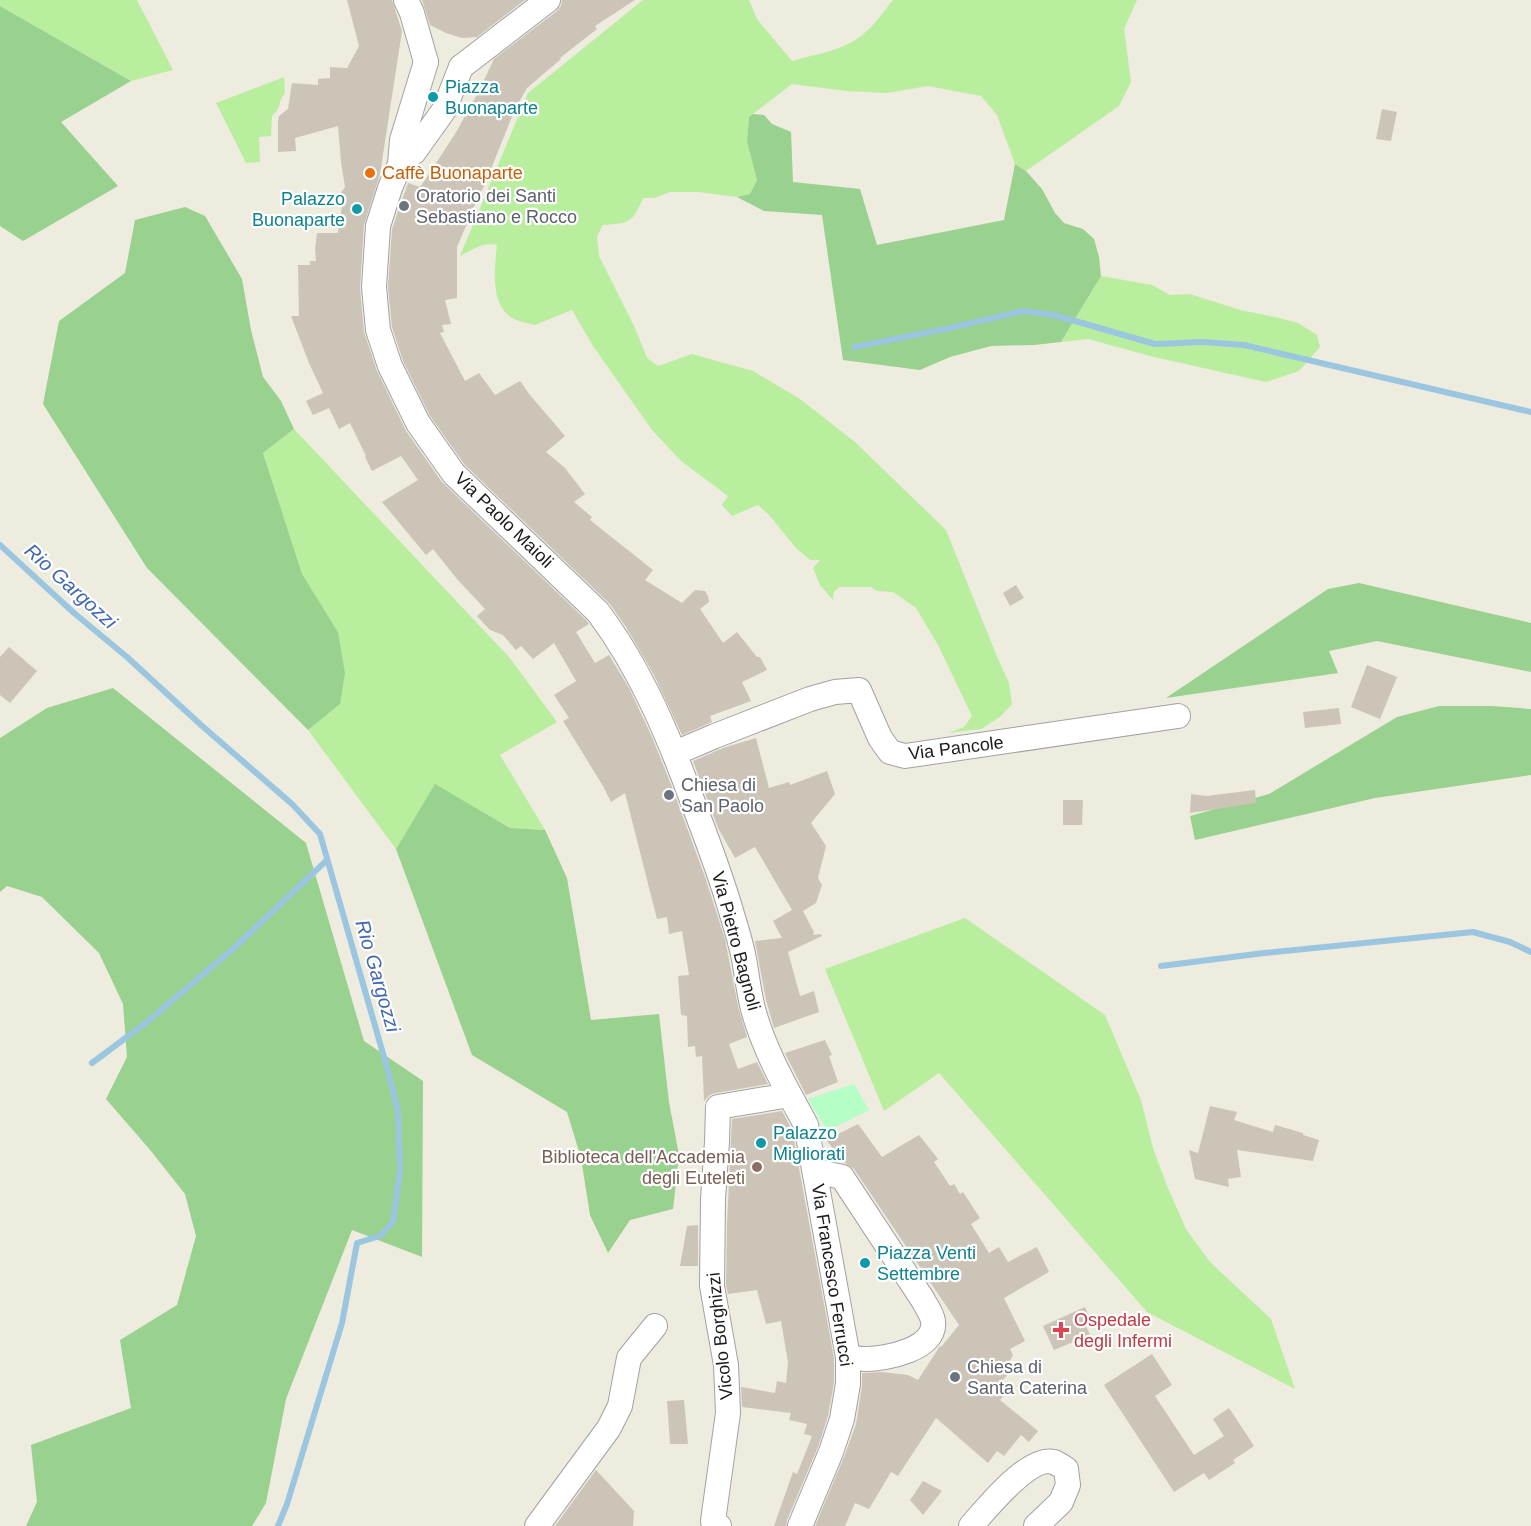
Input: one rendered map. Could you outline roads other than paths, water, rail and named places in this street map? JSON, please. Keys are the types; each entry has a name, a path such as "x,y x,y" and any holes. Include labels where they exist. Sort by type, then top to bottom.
{"street":[{"path":"400,164 402,140 426,62 406,0"},
{"path":"400,164 414,152 444,110 461,67 548,0"},
{"path":"426,62 444,68 461,67"},
{"name":"Via Paolo Maioli","path":"400,164 378,226 374,287 378,330 390,366 418,423 454,474 598,612 612,630 633,666 675,753"},
{"name":"Via Pancole","path":"675,753 810,699 836,692 859,690 880,738 890,752 905,756 1178,716"},
{"name":"Via Pietro Bagnoli","path":"675,753 731,911 759,1026 789,1095 806,1125"},
{"name":"Vicolo Borghizzi","path":"716,1523 728,1413 726,1365 712,1286 713,1199 718,1107 789,1095"},
{"name":"Via Francesco Ferrucci","path":"800,1526 831,1452 842,1419 848,1384 848,1357 806,1125"},
{"path":"815,1171 842,1177 923,1300 933,1319 933,1328 929,1337 920,1345 905,1352 865,1359 848,1357"},
{"path":"537,1526 609,1428 620,1406 629,1358 655,1326"},
{"path":"971,1526 1018,1476 1037,1463 1053,1462 1066,1469 1068,1485 1060,1502 1036,1526"}],"waterway":[{"path":"854,347 1023,311 1054,315 1155,344 1203,342 1244,345 1531,412"},
{"name":"Rio Gargozzi","path":"0,545 292,804 320,834 388,1071 398,1112 400,1170 393,1222 380,1236 357,1243 342,1323 287,1504 278,1526"},
{"path":"92,1063 147,1022 234,948 327,860"},
{"path":"1161,966 1473,932 1510,942 1531,952"}],"place":[{"name":"Piazza Buonaparte","path":"433,97"},
{"name":"Caffè Buonaparte","path":"370,173"},
{"name":"Oratorio dei Santi Sebastiano e Rocco","path":"404,206"},
{"name":"Palazzo Buonaparte","path":"357,209"},
{"name":"Chiesa di San Paolo","path":"669,795"},
{"name":"Palazzo Migliorati","path":"761,1143"},
{"name":"Biblioteca dell'Accademia degli Euteleti","path":"757,1167"},
{"name":"Piazza Venti Settembre","path":"865,1263"},
{"name":"Ospedale degli Infermi","path":"1061,1330"},
{"name":"Chiesa di Santa Caterina","path":"955,1377"}]}
